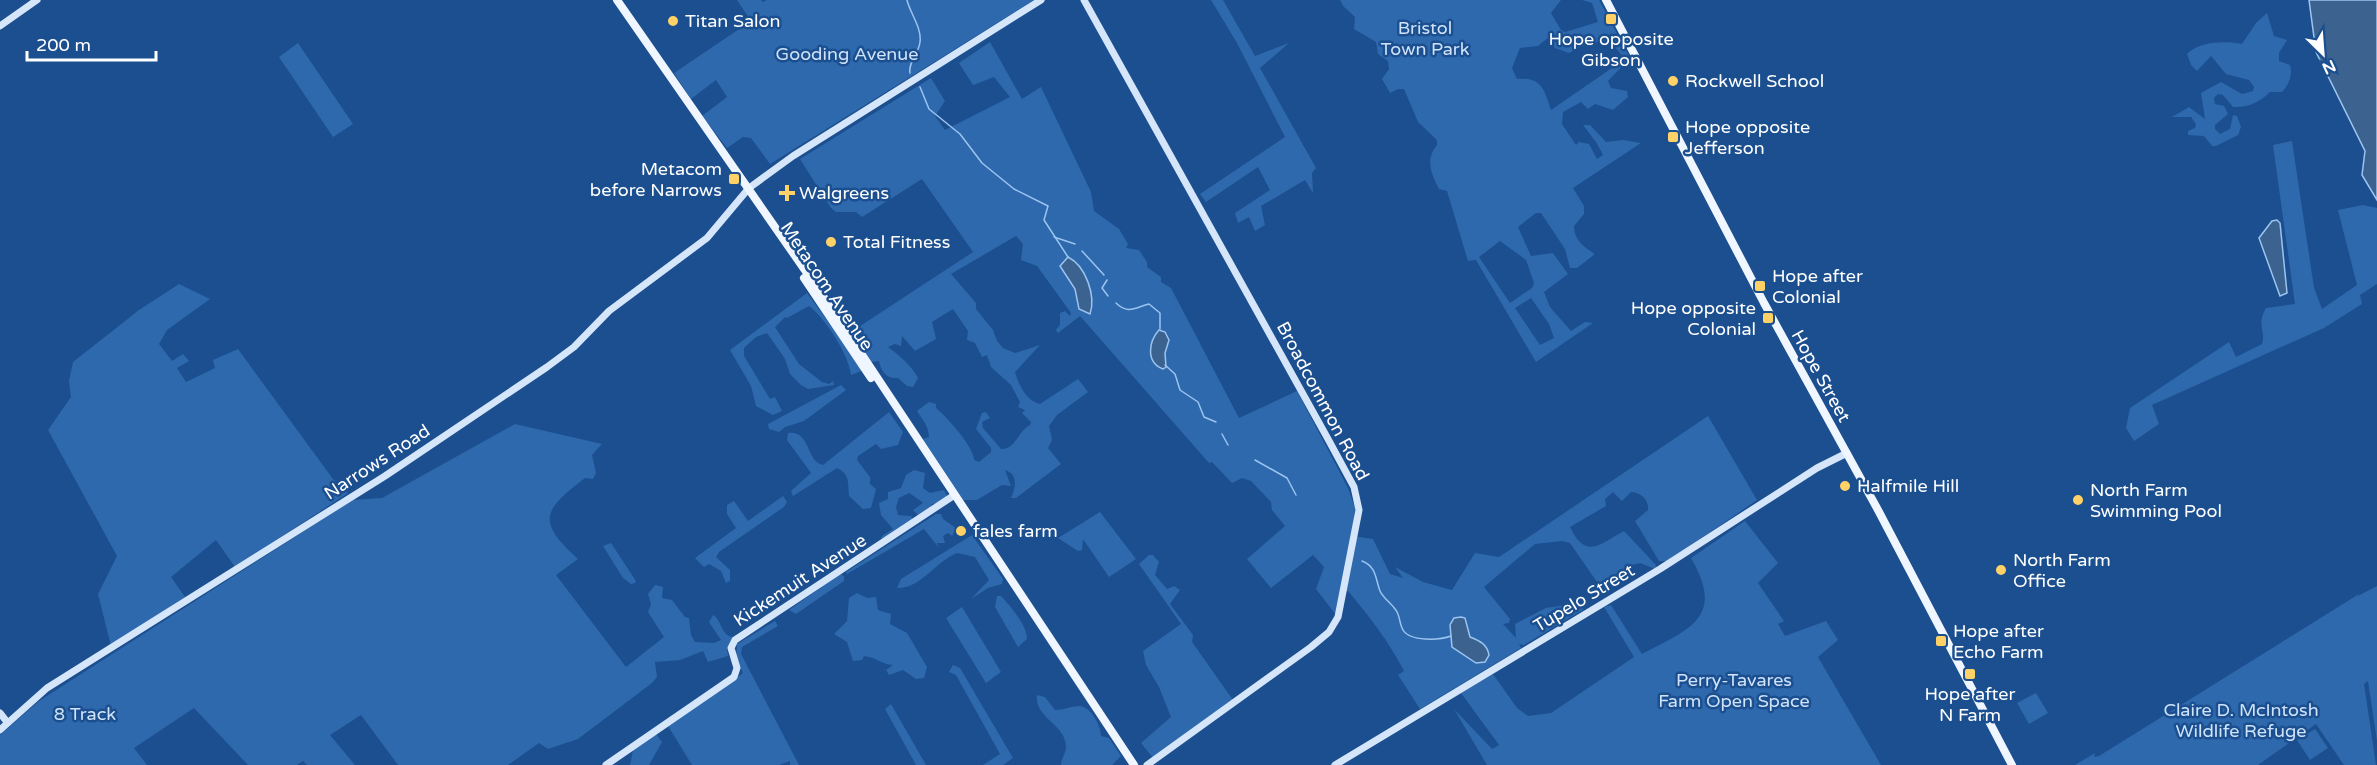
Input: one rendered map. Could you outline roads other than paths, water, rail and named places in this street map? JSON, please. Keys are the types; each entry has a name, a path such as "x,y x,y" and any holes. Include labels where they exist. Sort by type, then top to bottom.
{"main road":[{"name":"Metacom Avenue","path":"617,0 748,190 860,362 927,456 1134,765"},
{"name":"Hope Street","path":"1606,0 1804,379 1847,453 2012,765"}],"street":[{"path":"0,26 37,0"},
{"path":"748,190 811,144 1041,0"},
{"name":"Broadcommon Road","path":"1084,0 1350,479 1358,503 1344,594 1333,627 1311,647 1147,765"},
{"name":"Narrows Road","path":"0,730 46,688 385,476 561,357 609,311 707,238 748,190"},
{"name":"Tupelo Street","path":"1335,765 1660,569 1817,468 1847,453"},
{"name":"Kickemuit Avenue","path":"606,765 734,677 737,670 731,648 735,640 953,496"},
{"path":"0,713 7,722"}],"waterway":[{"path":"907,0 920,37 910,73"},
{"path":"920,87 929,109 960,134 982,163 1014,189 1048,206 1044,220 1068,257"},
{"path":"1054,237 1075,244"},
{"path":"1082,251 1104,275"},
{"path":"1107,280 1102,288 1108,296"},
{"path":"1116,303 1124,309 1149,304 1160,313 1160,329"},
{"path":"1165,365 1175,374 1180,390 1198,402 1204,417 1216,422"},
{"path":"1222,434 1228,445"},
{"path":"1255,460 1287,478 1296,495"},
{"path":"1362,561 1367,563 1375,573 1380,591 1397,611 1403,630 1407,634 1426,639 1451,636"}],"place":[{"name":"Hope opposite Gibson","path":"1611,19"},
{"name":"Titan Salon","path":"673,21"},
{"name":"Rockwell School","path":"1673,81"},
{"name":"Hope opposite Jefferson","path":"1673,137"},
{"name":"Metacom before Narrows","path":"734,179"},
{"name":"Walgreens","path":"787,193"},
{"name":"Total Fitness","path":"831,242"},
{"name":"Hope after Colonial","path":"1760,286"},
{"name":"Hope opposite Colonial","path":"1768,318"},
{"name":"Halfmile Hill","path":"1845,486"},
{"name":"North Farm Swimming Pool","path":"2078,500"},
{"name":"fales farm","path":"961,531"},
{"name":"North Farm Office","path":"2001,570"},
{"name":"Hope after Echo Farm","path":"1941,641"},
{"name":"Hope after N Farm","path":"1970,674"}],"park label":[{"name":"Bristol Town Park","path":"1425,38"},
{"name":"Gooding Avenue","path":"847,54"},
{"name":"Perry-Tavares Farm Open Space","path":"1734,690"},
{"name":"8 Track","path":"85,714"},
{"name":"Claire D. McIntosh Wildlife Refuge","path":"2241,720"}]}
